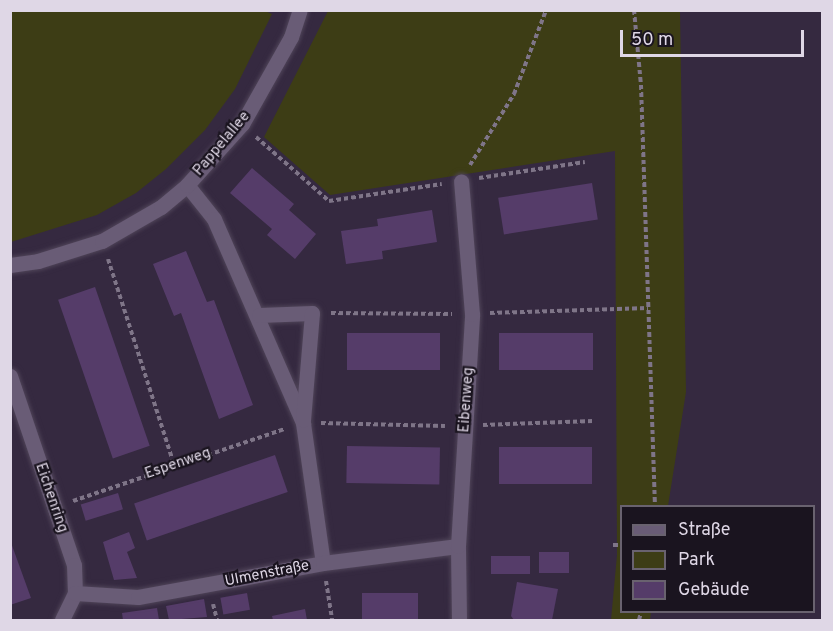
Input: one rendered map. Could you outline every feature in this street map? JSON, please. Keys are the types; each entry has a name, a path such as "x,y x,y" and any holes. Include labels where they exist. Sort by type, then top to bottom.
{"street":[{"name":"Pappelallee","path":"10,265 38,261 102,241 160,207 187,185 242,124 291,37 300,10"},
{"name":"Eibenweg","path":"459,621 458,546 472,314 461,181"},
{"path":"187,185 214,219 259,315 303,423"},
{"path":"259,315 312,313 303,423 323,563"},
{"name":"Eichenring","path":"10,376 74,565 75,593 62,621"},
{"name":"Ulmenstraße","path":"75,593 138,597 323,563 458,546"}],"path":[{"path":"461,181 514,94 546,10"},
{"path":"634,10 641,85 655,505"},
{"path":"242,124 329,201 585,162"},
{"path":"102,241 174,464"},
{"name":"Espenweg","path":"54,508 174,464 303,423"},
{"path":"613,545 620,545"},
{"path":"323,563 332,621"}],"green space":[{"path":"11,11 265,11 272,14 235,89 205,130 166,169 136,193 97,215 11,242"},
{"path":"328,11 680,11 686,392 668,505 620,505 620,613 651,613 650,620 611,620 617,555 615,151 330,195 264,137"}],"building":[{"path":"252,168 294,204 289,210 316,234 295,259 267,235 272,229 230,193"},
{"path":"592,183 598,220 504,234 498,198"},
{"path":"432,210 437,242 382,251 383,259 346,264 341,231 378,226 377,219"},
{"path":"186,251 207,302 214,300 253,405 219,419 181,313 174,316 153,264"},
{"path":"95,287 150,446 113,459 58,300"},
{"path":"347,333 440,333 440,370 347,370"},
{"path":"499,333 593,333 593,370 499,370"},
{"path":"347,446 440,448 439,485 346,483"},
{"path":"499,447 592,447 592,484 499,484"},
{"path":"275,455 288,492 147,540 134,504"},
{"path":"118,493 123,509 86,521 81,504"},
{"path":"129,532 135,548 127,552 137,578 114,580 103,542"},
{"path":"10,540 31,598 10,605"},
{"path":"539,552 569,552 569,573 539,573"},
{"path":"491,556 530,556 530,574 491,574"},
{"path":"517,582 558,589 552,620 514,620 511,616"},
{"path":"247,593 250,610 223,614 220,598"},
{"path":"362,593 418,593 418,620 362,620"},
{"path":"204,599 207,617 169,620 166,606"},
{"path":"157,608 159,620 123,620 122,613"},
{"path":"305,609 307,620 273,620 272,616"}]}
